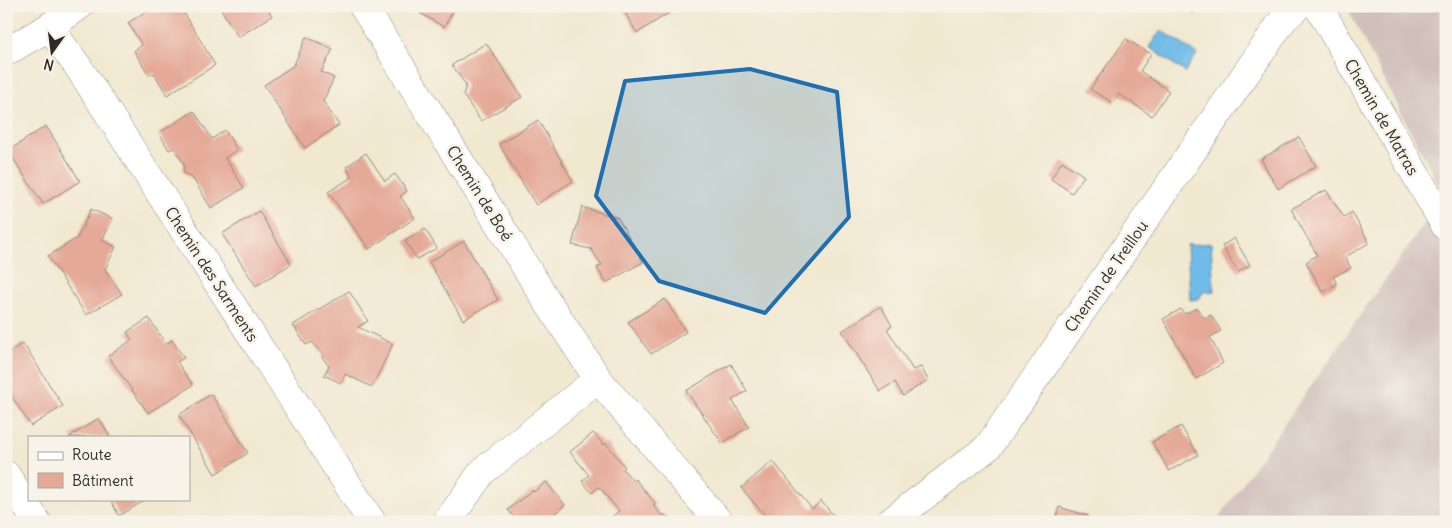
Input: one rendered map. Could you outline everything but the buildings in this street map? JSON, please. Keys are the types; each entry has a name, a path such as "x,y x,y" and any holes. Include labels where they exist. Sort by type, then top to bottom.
{"street":[{"path":"6,52 49,28 79,6"},
{"name":"Chemin de Boé","path":"363,6 540,290 598,379 719,522"},
{"name":"Chemin de Treillou","path":"890,522 988,447 1277,28 1298,6"},
{"name":"Chemin de Matras","path":"1318,6 1446,227"},
{"name":"Chemin des Sarments","path":"49,28 79,68 372,522"},
{"path":"447,522 482,472 598,379"},
{"path":"6,475 37,522"}],"highlighted area":[{"path":"750,69 837,92 849,217 765,313 659,281 596,196 625,81"}],"shaded area":[{"path":"1346,6 1446,6 1446,522 1216,522 1444,195"}],"water":[{"path":"1161,30 1197,54 1185,72 1149,47"},
{"path":"1211,243 1214,292 1203,292 1199,299 1190,300 1187,245"}]}
